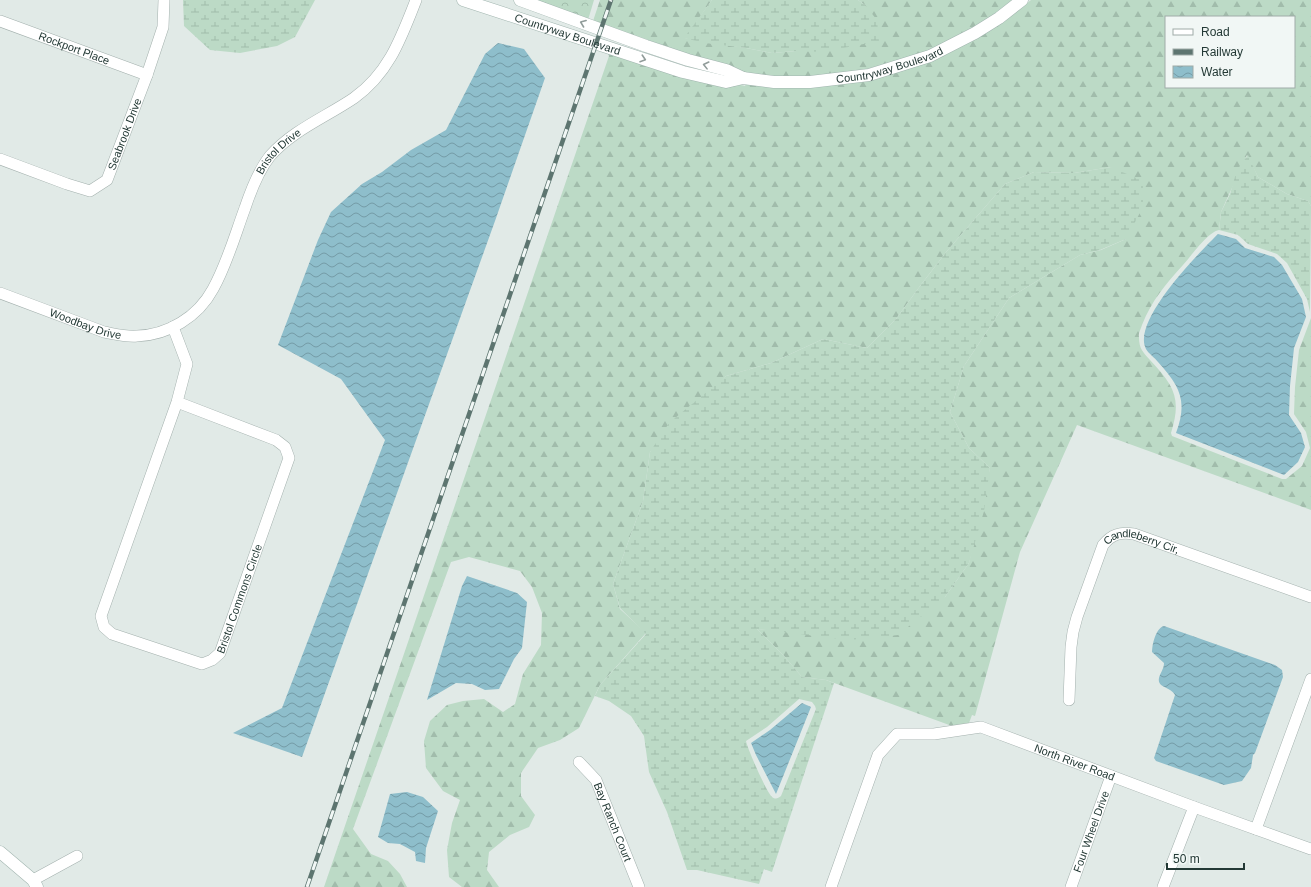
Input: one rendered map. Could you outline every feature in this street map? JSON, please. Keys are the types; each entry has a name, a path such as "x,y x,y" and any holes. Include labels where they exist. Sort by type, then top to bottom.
{"street":[{"name":"Seabrook Drive","path":"0,159 90,191 107,180 147,75 163,27 164,0"},
{"name":"Bristol Drive","path":"172,328 186,320 198,310 213,290 220,276 250,195 259,174 269,158 281,144 354,97 370,84 383,70 394,53 416,0"},
{"name":"Countryway Boulevard","path":"463,0 683,72 726,82 742,78"},
{"name":"Countryway Boulevard","path":"520,0 646,46 688,60 726,70 742,78 774,82 810,82 869,75 930,56 975,33 1000,18 1022,0"},
{"name":"Rockport Place","path":"0,21 147,75"},
{"name":"Woodbay Drive","path":"0,293 104,332 121,336 152,334 172,328"},
{"name":"Bristol Commons Circle","path":"172,328 187,364 177,402 101,616 104,627 112,634 202,664 212,660 220,653 289,458 285,447 276,440 177,402"},
{"name":"Candleberry Cir,","path":"1068,700 1071,647 1077,617 1103,545 1109,538 1116,534 1134,534 1311,597"},
{"path":"1256,829 1311,679"},
{"name":"North River Road","path":"831,887 878,755 896,734 934,734 981,727 1311,849"},
{"name":"Bay Ranch Court","path":"579,762 596,780 639,887"},
{"name":"Four Wheel Drive","path":"1071,887 1111,776"},
{"path":"1163,887 1194,807"},
{"path":"0,852 35,884 77,856"}],"green space":[{"path":"183,0 315,0 295,37 277,46 240,53 210,50 184,26"},
{"path":"534,0 594,0 588,20"},
{"path":"600,0 712,0 685,38 772,53 796,51 865,5 858,0 1012,0 996,13 972,28 928,51 867,69 809,77 774,77 743,73 593,21"},
{"path":"712,0 858,0 865,5 877,20 879,41 823,52 796,51 772,53 705,43 684,38"},
{"path":"1031,0 1311,0 1311,206 1308,201 1287,194 1258,177 1247,155 1221,212 1219,230 1210,235 1195,250 1165,286 1150,308 1139,332 1139,336 1140,345 1145,355 1165,377 1174,393 1176,410 1171,433 1172,436 1282,479 1286,479 1302,466 1310,448 1306,432 1294,414 1299,350 1311,318 1311,510 1077,425 1020,552 975,716 972,715 969,723 952,726 826,680 802,677 784,656 757,629 775,630 945,597 969,563 990,468 969,448 950,412 964,366 1009,298 1080,255 1101,250 1126,239 1111,167 1074,173 1034,172 1005,184 947,251 896,319 867,348 823,339 771,363 726,376 650,452 643,501 613,584 620,609 646,633 600,685 579,728 560,740 538,748 521,773 521,796 535,815 529,827 510,835 489,852 487,870 499,887 462,887 449,877 447,850 452,823 460,800 443,791 426,768 424,741 430,721 447,705 463,701 484,699 503,712 515,704 523,674 541,645 542,613 532,587 520,571 469,557 451,562 353,829 371,854 388,861 400,874 407,887 324,887 609,56 608,53 745,86 746,84 780,88 842,84 1003,22"},
{"path":"1248,155 1258,177 1287,194 1308,201 1311,206 1310,312 1307,299 1287,263 1277,254 1248,244 1238,235 1219,230 1221,212 1230,194 1237,170"},
{"path":"1111,167 1143,181 1143,207 1126,239 1100,250 1080,255 1009,298 964,366 950,412 969,448 990,468 984,511 969,563 945,597 898,635 849,640 757,629 784,656 802,677 826,680 834,683 772,872 764,869 759,884 697,870 687,870 667,812 649,772 644,736 631,716 609,701 595,696 600,685 646,634 620,608 613,584 643,501 650,452 669,423 726,376 771,363 823,339 867,348 896,319 947,251 1005,184 1034,172 1074,173","holes":["799,699 812,702 816,709 781,796 773,798 762,779 746,741 767,727"]}],"water":[{"path":"498,43 524,49 545,78 302,757 233,733 282,708 385,440 341,379 278,345 318,240 331,212 362,184 382,172 411,150 446,130 485,54"},
{"path":"1218,234 1236,239 1245,248 1274,257 1282,265 1302,299 1306,317 1294,348 1289,415 1301,433 1305,447 1298,462 1284,475 1176,433 1180,422 1180,394 1166,371 1146,349 1144,337 1148,322 1157,305 1183,271"},
{"path":"467,576 517,593 527,602 522,648 514,659 499,689 485,690 472,684 456,683 427,700 462,586"},
{"path":"1164,626 1275,665 1282,670 1283,677 1253,755 1251,768 1242,781 1224,785 1156,761 1154,758 1175,695 1173,692 1160,684 1159,678 1164,663 1152,652 1157,633 1161,627"},
{"path":"802,703 811,707 776,794 751,743 770,730"},
{"path":"407,792 423,797 438,811 426,848 425,863 416,861 415,852 400,844 388,843 378,837 390,794"}],"railway":[{"path":"307,887 611,0"}]}
